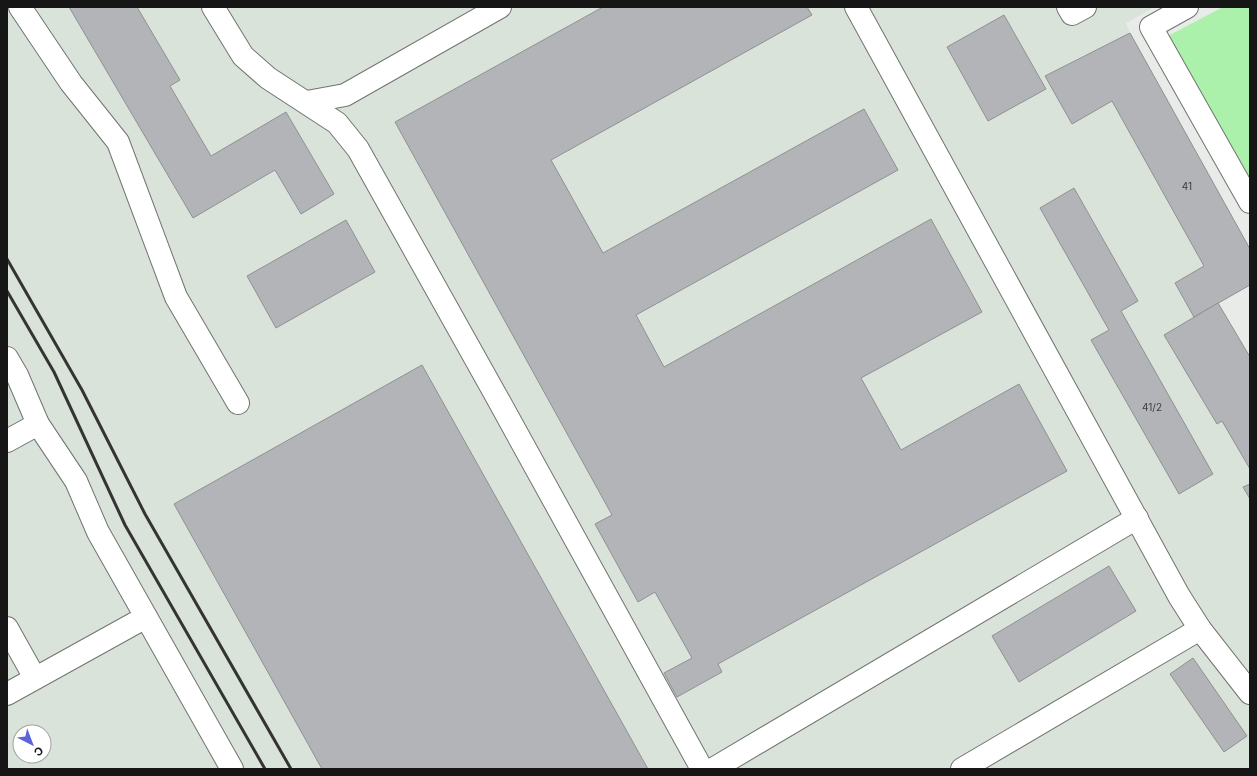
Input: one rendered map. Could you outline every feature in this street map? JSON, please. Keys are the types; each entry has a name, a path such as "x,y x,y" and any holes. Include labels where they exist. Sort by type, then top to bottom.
{"lane":[{"path":"20,7 71,83 118,142 176,297 238,403"},
{"path":"213,7 243,56 268,78 307,102 336,123 358,149 702,769"},
{"path":"307,102 345,95 500,7"},
{"path":"856,7 1179,596 1200,629 1250,693"},
{"path":"1068,7 1072,14 1085,7"},
{"path":"1187,7 1151,27 1250,202"},
{"path":"7,358 17,375 38,424 76,481 98,532 232,769"},
{"path":"7,441 38,424"},
{"path":"713,769 1137,518"},
{"path":"7,694 146,617"},
{"path":"7,628 35,678"},
{"path":"962,769 1200,629"}],"shaded area":[{"path":"7,7 1155,7 1126,23 1130,33 1250,249 1250,285 1218,303 1250,357 1250,769 7,769"}],"green space":[{"path":"1223,7 1250,7 1250,189 1166,37"}],"building":[{"path":"69,7 137,7 180,80 170,86 211,156 286,112 334,194 301,214 275,170 193,218"},
{"path":"603,7 807,7 812,15 551,160 603,253 864,109 898,170 636,315 664,367 931,219 982,312 861,378 901,450 1019,384 1067,471 718,664 722,672 677,697 664,673 692,658 655,592 638,602 595,524 612,515 395,122"},
{"path":"1004,15 1046,89 988,121 947,47"},
{"path":"1130,33 1250,249 1250,285 1194,317 1175,283 1204,266 1112,101 1072,124 1045,76"},
{"path":"1074,188 1138,301 1121,311 1213,474 1179,494 1091,340 1109,330 1040,208"},
{"path":"346,220 375,272 276,328 247,276"},
{"path":"1218,303 1250,357 1250,469 1222,421 1217,424 1164,335"},
{"path":"422,365 648,769 322,769 174,504"},
{"path":"1250,484 1250,499 1243,487"},
{"path":"1109,566 1136,611 1019,682 992,636"},
{"path":"1193,658 1247,736 1224,752 1170,674"}],"railway":[{"path":"7,259 82,390 145,514 291,769"},
{"path":"7,291 54,372 125,525 265,769"}]}
